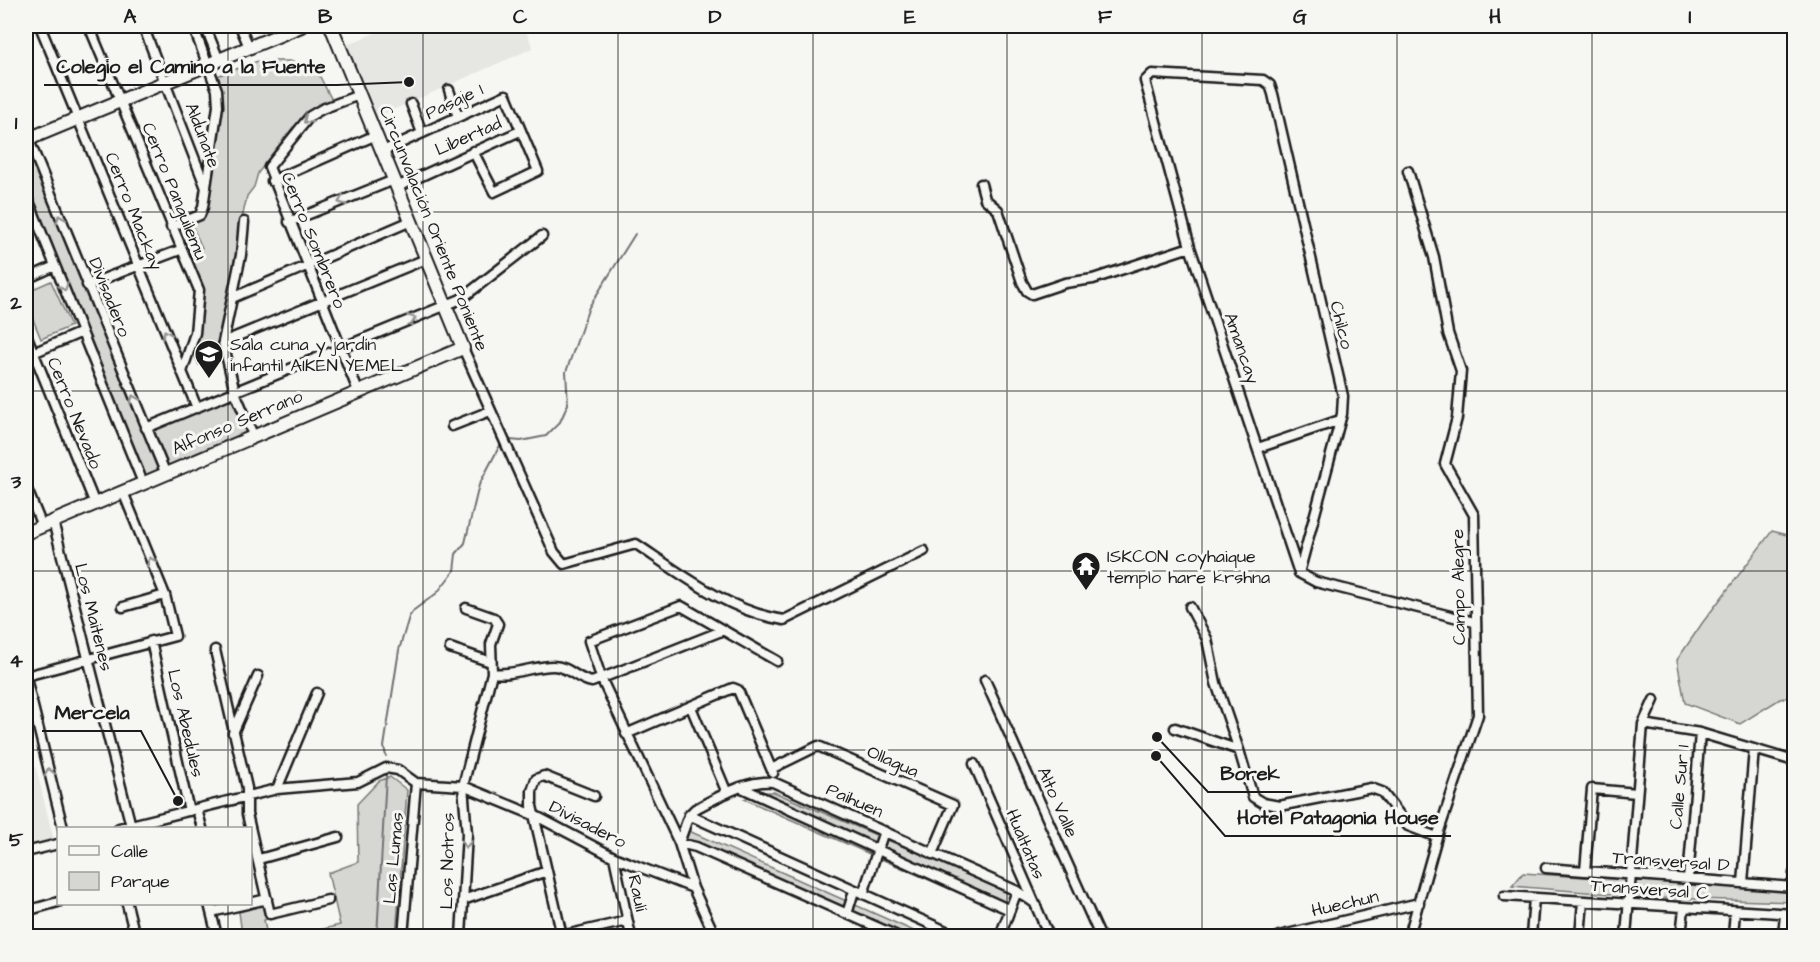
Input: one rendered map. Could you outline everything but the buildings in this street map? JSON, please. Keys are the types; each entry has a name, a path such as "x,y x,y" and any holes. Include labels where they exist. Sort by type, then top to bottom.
{"street":[{"name":"Cerro Mackay","path":"40,26 197,408"},
{"name":"Cerro Panguilemu","path":"89,26 180,250 199,290 195,333 182,373"},
{"name":"Aldunate","path":"143,26 207,189"},
{"path":"193,26 214,62"},
{"path":"171,227 200,214 207,189 218,106 214,62 205,26"},
{"path":"240,26 249,47"},
{"path":"26,137 214,62 284,29 302,26"},
{"name":"Circunvalación Oriente Poniente","path":"332,26 502,440 554,552 564,564 636,544 698,585 761,616 784,620 924,551"},
{"name":"Amancay","path":"1270,85 1263,80 1160,73 1152,74 1145,81 1190,247 1299,573"},
{"name":"Chilco","path":"1270,85 1342,396 1340,420 1299,573"},
{"path":"449,90 458,117"},
{"name":"Cerro Sombrero","path":"358,391 272,181 269,167 310,116 322,109 360,95"},
{"name":"Pasaje 1","path":"382,151 506,95 520,131"},
{"path":"411,104 422,133"},
{"path":"473,152 494,192 538,171 520,131"},
{"name":"Libertad","path":"289,222 396,183 520,131"},
{"path":"272,181 376,135"},
{"name":"Divisadero","path":"26,137 165,472"},
{"name":"Campo Alegre","path":"1408,171 1434,257 1448,333 1461,371 1457,418 1445,464 1474,515 1474,622 1478,716 1437,837 1409,936"},
{"path":"981,184 985,199 998,210 1022,282 1027,291 1032,294 1065,283 1093,279 1190,247"},
{"path":"26,194 143,483"},
{"path":"232,298 306,264 411,221"},
{"path":"244,222 241,255 223,342 235,392 253,435"},
{"path":"146,428 461,299 542,236"},
{"path":"87,285 180,250"},
{"path":"223,342 426,259"},
{"path":"26,279 55,266"},
{"path":"33,352 82,332"},
{"name":"Cerro Nevado","path":"26,334 95,504"},
{"name":"Alfonso Serrano","path":"26,532 463,348"},
{"path":"452,426 490,411"},
{"path":"1258,448 1340,420"},
{"name":"Los Maitenes","path":"26,488 48,524 87,659 130,826"},
{"path":"63,827 26,677 175,636 165,595 123,492"},
{"path":"1299,573 1316,582 1474,622"},
{"path":"123,607 165,595"},
{"path":"715,936 693,888 678,843 602,680 589,641 681,606 777,661"},
{"path":"1190,607 1207,639 1216,683 1253,797 1263,803 1279,806 1371,789 1382,792 1408,826 1437,837"},
{"name":"Los Notros","path":"461,936 466,834 463,786 492,673 491,662 497,620 465,608"},
{"path":"492,673 508,674 554,666 565,668 589,682 602,680 724,630"},
{"name":"Los Abedules","path":"151,642 193,810"},
{"path":"450,648 491,662"},
{"path":"215,650 247,788 247,814 250,827"},
{"path":"233,734 258,676"},
{"name":"Alto Valle","path":"986,680 1100,936"},
{"path":"626,734 733,688 738,690 772,768 772,782 759,781 740,787 695,809 689,815 678,843"},
{"path":"277,789 317,693"},
{"path":"1626,936 1643,724 1654,700"},
{"path":"691,707 727,793"},
{"path":"1643,724 1700,733 1794,761"},
{"path":"1175,728 1239,750"},
{"name":"Calle Sur 1","path":"1688,879 1700,733"},
{"name":"Ollagua","path":"772,768 818,746 954,806 932,854"},
{"path":"1743,883 1754,749"},
{"name":"Hualtatas","path":"974,764 1049,936"},
{"path":"124,827 277,789 358,782 386,768 398,770 416,783"},
{"path":"594,796 540,776 532,791 561,936 627,921"},
{"name":"Paihuen","path":"772,782 1017,891 1033,902"},
{"name":"Divisadero","path":"416,783 463,786 536,816 614,857 693,888"},
{"name":"Las Lumas","path":"403,936 416,783"},
{"path":"740,787 878,852 1010,910"},
{"path":"1585,871 1592,789 1637,793"},
{"path":"193,810 202,827"},
{"path":"689,815 957,936"},
{"path":"847,914 878,852 884,831"},
{"path":"252,833 270,914 328,900"},
{"path":"259,859 338,837"},
{"path":"678,843 696,848 897,936"},
{"path":"26,852 57,844"},
{"name":"Raulí","path":"614,857 631,936"},
{"name":"Transversal D","path":"1546,868 1794,886"},
{"path":"464,900 547,871"},
{"path":"1794,873 1794,886"},
{"path":"1000,936 1017,891"},
{"name":"Transversal C","path":"1504,896 1790,914"},
{"path":"1530,936 1534,898"},
{"path":"252,902 267,899"},
{"path":"1580,936 1583,901"},
{"path":"26,911 57,902"},
{"name":"Huechun","path":"1279,936 1419,903"},
{"path":"127,905 135,936"},
{"path":"217,936 210,908 226,906"},
{"path":"1681,936 1684,908"},
{"path":"1733,936 1735,911"},
{"path":"1783,936 1790,914"}],"shaded area":[{"path":"392,26 524,26 533,48 377,117 346,45"},
{"path":"26,728 54,841 26,848"}],"green space":[{"path":"258,61 290,61 317,71 335,106 293,127 258,173 254,187 247,196 241,223 239,261 219,352 199,365 192,350 201,292 186,256 202,248 190,221 202,216 219,101 217,76"},
{"path":"27,143 160,471 145,478 26,188"},
{"path":"51,281 71,326 41,339 26,302 26,292"},
{"path":"233,396 248,433 167,469 151,430"},
{"path":"1772,531 1794,537 1794,696 1780,699 1740,724 1685,703 1677,660"},
{"path":"390,777 407,790 396,936 294,936 340,925 328,873 358,862 357,804 379,781"},
{"path":"761,792 774,792 1016,894 1007,914 744,799"},
{"path":"689,831 925,936 892,936 682,842"},
{"path":"1523,873 1794,891 1794,902 1662,898 1512,886"},
{"path":"267,904 271,918 264,920 267,936 232,936 242,934 239,912"}],"waterway":[{"path":"386,756 384,747 399,650 409,617 414,610 437,593 454,571 456,554 465,543 479,485 499,447 510,440 521,441 546,436 560,422 568,404 566,372 589,307 635,234"},
{"path":"377,936 386,775"}],"place":[{"name":"Colegio el Camino a la Fuente","path":"409,82"},
{"name":"Sala cuna y jardín infantil AIKEN YEMEL","path":"209,380"},
{"name":"ISKCON coyhaique templo hare krshna","path":"1086,592"},
{"name":"Borek","path":"1157,737"},
{"name":"Hotel Patagonia House","path":"1156,756"},
{"name":"Mercela","path":"178,801"}]}
